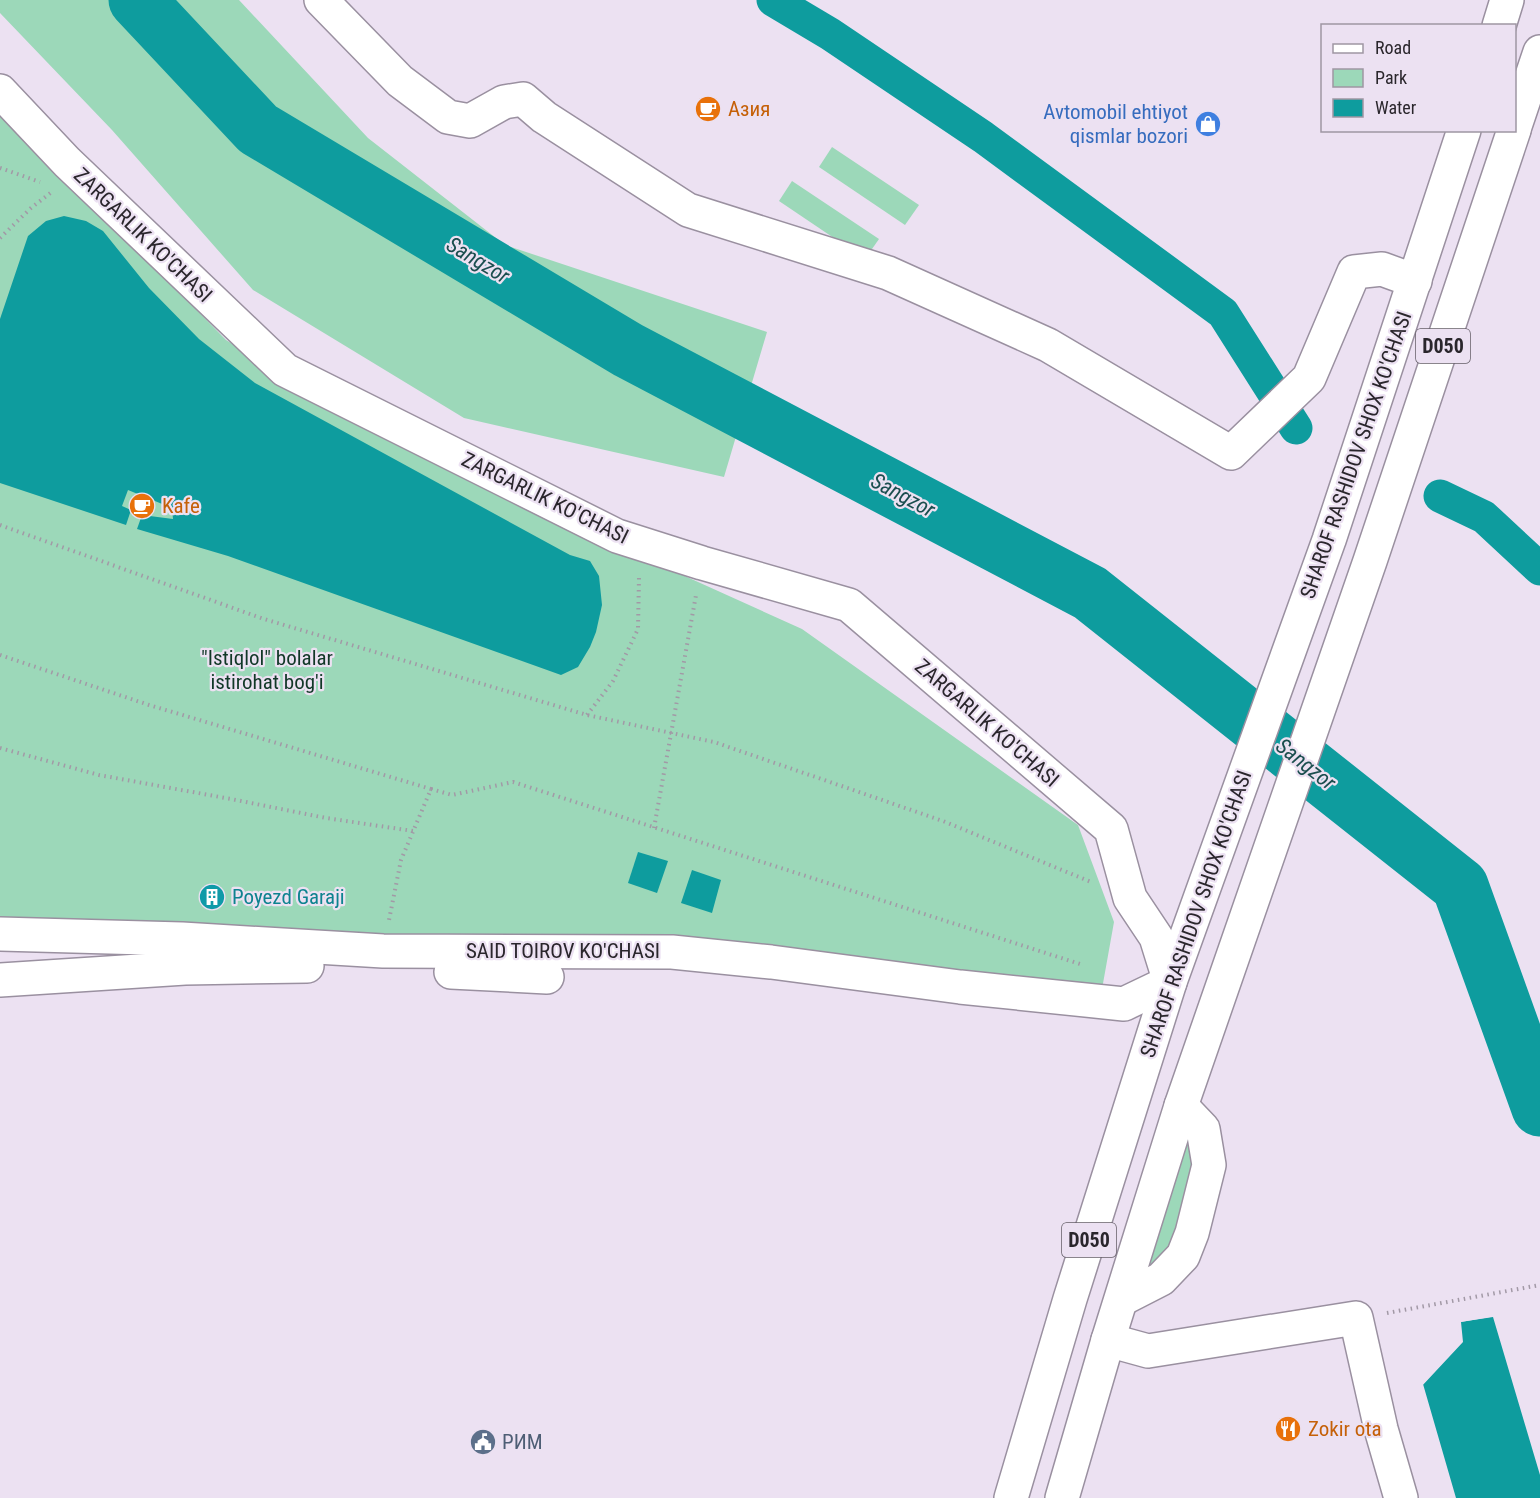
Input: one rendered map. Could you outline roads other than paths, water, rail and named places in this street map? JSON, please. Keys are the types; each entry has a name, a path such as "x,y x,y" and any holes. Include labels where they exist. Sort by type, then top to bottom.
{"main road":[{"path":"321,0 400,81 448,117 470,122 504,102 523,99 544,117 688,210 888,273 1048,345 1231,453 1309,378 1354,272 1382,269 1415,281"},
{"path":"1500,24 1507,0"},
{"name":"D050","path":"1516,124 1540,52"},
{"name":"ZARGARLIK KO'CHASI","path":"0,91 67,162 285,370 616,536 849,605 1111,830 1130,898 1156,937 1170,982"},
{"name":"SHAROF RASHIDOV SHOX KO'CHASI","path":"1011,1498 1074,1287 1170,982 1329,540 1463,132"},
{"name":"D050","path":"1062,1498 1180,1106 1370,561 1513,132"},
{"name":"SAID TOIROV KO'CHASI","path":"0,934 182,939 383,951 672,952 771,962 960,987 1124,1004 1170,982"},
{"path":"0,980 185,968 322,966 547,977"},
{"path":"1122,1299 1161,1279 1183,1256 1192,1233 1209,1165 1203,1129 1180,1106"},
{"path":"1108,1340 1148,1351 1356,1318 1381,1429 1401,1498"}],"water":[{"path":"64,216 86,221 103,231 149,288 199,339 255,383 570,555 590,561 599,576 602,605 596,632 578,667 561,675 228,556 137,529 142,515 173,519 172,508 128,490 122,506 131,510 126,525 0,483 0,319 28,236 46,221"},
{"path":"638,852 668,861 657,893 628,883"},
{"path":"692,870 721,880 712,913 681,903"},
{"path":"1493,1317 1540,1475 1540,1498 1456,1498 1423,1384 1462,1342 1460,1322"}],"waterway":[{"name":"Sangzor","path":"137,0 258,129 628,350 1090,593 1460,886 1540,1108"},
{"path":"773,0 830,34 983,137 1223,313 1296,428"},
{"path":"1440,496 1484,517 1540,569"}],"place":[{"name":"Азия","path":"708,109"},
{"name":"Avtomobil ehtiyot qismlar bozori","path":"1208,124"},
{"name":"Kafe","path":"142,506"},
{"name":"Poyezd Garaji","path":"212,897"},
{"name":"Zokir ota","path":"1288,1429"},
{"name":"РИМ","path":"483,1442"}],"park label":[{"name":"\"Istiqlol\" bolalar istirohat bog'i","path":"267,670"}]}
